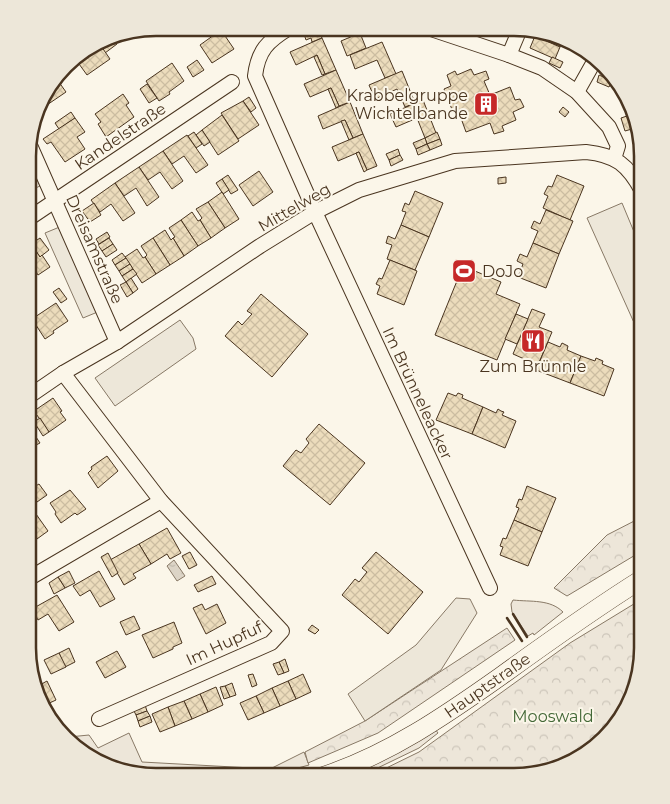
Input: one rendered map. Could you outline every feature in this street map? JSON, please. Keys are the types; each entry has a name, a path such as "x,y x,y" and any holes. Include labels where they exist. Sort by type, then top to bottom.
{"street":[{"name":"Im Brünneleacker","path":"278,36 266,45 256,62 255,76 315,212 490,588"},
{"path":"452,36 542,68 576,92 609,127 618,146 614,159 626,167 634,179"},
{"path":"509,55 517,36"},
{"path":"576,92 592,65"},
{"name":"Kandelstraße","path":"36,214 232,82"},
{"name":"Mittelweg","path":"36,392 63,373 117,342 260,246 315,212 360,190 455,161 586,152 603,154 614,159"},
{"name":"Dreisamstraße","path":"36,159 117,342"},
{"name":"Im Hupfuf","path":"63,373 161,501 282,631 271,643 99,719"},
{"path":"36,574 161,501"},
{"name":"Hauptstraße","path":"345,767 407,738 438,720 597,607 633,584"}],"green space":[{"path":"633,521 633,556 567,596 554,588 607,535"},
{"path":"513,600 546,603 563,612 534,635 533,633 528,636 512,612 511,604"},
{"name":"Mooswald","path":"633,604 633,656 627,687 614,715 599,733 574,752 553,761 522,767 388,767 419,752 570,643"},
{"path":"507,628 515,640 378,733 308,763 305,752 365,721"},
{"path":"435,729 438,733 419,748 380,767 357,767"},
{"path":"129,733 142,762 233,767 148,767 132,765 110,759 96,752 75,736 89,735 98,748"},
{"path":"304,752 309,765 302,767 274,767"}],"shaded area":[{"path":"36,177 40,186 36,188"},
{"path":"622,203 634,231 634,322 587,218"},
{"path":"62,226 100,311 83,318 45,233"},
{"path":"180,320 193,338 196,349 115,406 95,378"},
{"path":"456,598 470,599 477,613 441,670 365,721 348,694 416,645"}],"water":[{"path":"174,560 185,576 177,581 167,566"}],"building":[{"path":"213,36 225,36 234,49 212,63 200,45"},
{"path":"305,36 321,36 322,38 312,42 311,38 306,40"},
{"path":"353,36 361,36 366,48 347,56 341,41"},
{"path":"322,38 336,70 325,74 317,55 296,65 290,52"},
{"path":"534,38 560,47 555,59 530,48"},
{"path":"382,42 396,74 385,78 377,60 355,69 350,55"},
{"path":"117,43 117,44 105,53 103,49"},
{"path":"103,49 110,59 87,75 79,64"},
{"path":"317,55 325,74 322,75 314,57"},
{"path":"552,57 563,62 560,68 549,63"},
{"path":"197,60 204,70 193,77 187,67"},
{"path":"172,63 184,81 159,101 146,81"},
{"name":"Krabbelgruppe Wichtelbande","path":"471,69 474,75 486,71 489,79 484,81 490,95 510,87 515,100 520,99 524,107 513,112 516,120 502,126 504,131 494,134 490,123 466,132 458,110 453,112 444,89 451,86 447,75 455,71 457,75"},
{"path":"336,70 350,102 339,106 331,88 310,97 304,84"},
{"path":"402,71 415,103 405,107 397,89 375,99 369,85"},
{"path":"599,75 604,78 610,85 609,87 597,82"},
{"path":"60,84 66,92 48,104"},
{"path":"147,84 157,98 149,103 140,89"},
{"path":"331,88 339,106 336,108 328,89"},
{"path":"123,94 129,103 126,105 134,117 106,137 98,124 101,122 95,114"},
{"path":"249,97 256,108 251,112 243,101"},
{"path":"423,100 436,133 425,138 417,118 396,127 390,114"},
{"path":"243,101 259,125 238,139 221,113"},
{"path":"350,102 363,134 353,138 345,120 323,129 318,116"},
{"path":"563,107 569,112 565,117 559,112"},
{"path":"71,112 75,118 59,129 55,123"},
{"path":"222,115 239,141 218,155 202,130"},
{"path":"627,116 631,129 625,131 621,118"},
{"path":"75,118 85,132 77,137 85,149 65,162 51,142 47,144 43,139"},
{"path":"345,120 353,138 349,140 341,121"},
{"path":"202,130 210,142 204,146 196,135"},
{"path":"194,132 202,144 196,148 188,136"},
{"path":"437,132 440,139 427,144 425,138"},
{"path":"363,134 377,166 367,170 359,152 338,161 332,147"},
{"path":"187,135 208,165 196,173 184,156 172,164 163,151"},
{"path":"425,138 427,144 416,149 413,143"},
{"path":"440,139 442,145 430,150 427,144"},
{"path":"427,144 430,150 418,155 416,149"},
{"path":"398,149 400,155 389,160 386,154"},
{"path":"163,151 183,181 172,189 160,172 148,180 139,167"},
{"path":"359,152 367,170 364,172 356,153"},
{"path":"400,155 403,160 391,166 389,160"},
{"path":"139,167 159,197 147,206 136,188 124,196 115,183"},
{"path":"259,171 273,192 253,206 239,185"},
{"path":"228,175 238,190 231,194 222,179"},
{"path":"557,175 584,186 570,220 543,208 548,196 544,194 548,186 552,187"},
{"path":"506,177 506,183 498,184 498,178"},
{"path":"222,179 229,190 223,194 216,183"},
{"path":"115,183 135,213 123,221 111,204 100,212 91,200"},
{"path":"415,191 443,203 429,237 401,225 406,212 402,211 405,203 409,205"},
{"path":"222,192 239,219 225,228 208,202"},
{"path":"208,202 225,228 211,238 200,220 202,218 196,209"},
{"path":"94,203 101,215 90,222 82,211"},
{"path":"546,210 573,221 559,254 533,243 538,231 531,228 534,221 540,224"},
{"path":"192,212 198,221 200,220 211,238 198,246 181,220"},
{"path":"181,220 198,246 184,256 169,228"},
{"path":"401,225 429,237 415,270 387,259 392,245 386,243 388,236 395,239"},
{"path":"165,230 171,240 173,238 184,256 170,265 153,238"},
{"path":"107,232 110,237 99,244 96,239"},
{"path":"40,238 49,250 40,257 36,251 36,241"},
{"path":"109,238 113,244 102,251 98,245"},
{"path":"153,238 170,265 156,274 145,257 147,255 141,246"},
{"path":"533,243 559,254 546,288 518,277 523,264 517,261 520,254 527,257"},
{"path":"113,244 117,250 106,257 102,251"},
{"path":"137,249 143,258 145,257 156,274 142,283 125,257"},
{"path":"36,251 40,257 42,255 50,267 38,275 36,272"},
{"path":"122,253 126,258 115,265 112,260"},
{"path":"126,258 130,264 119,271 115,265"},
{"path":"390,260 417,271 404,305 377,294 380,286 376,284 379,278 382,279"},
{"path":"130,264 133,269 122,276 119,271"},
{"path":"463,266 501,282 496,294 520,304 497,360 435,335"},
{"path":"133,269 137,274 126,282 122,276"},
{"path":"131,278 138,289 133,293 126,282"},
{"path":"126,282 133,293 127,297 120,285"},
{"path":"59,288 67,299 61,303 53,292"},
{"path":"261,294 308,334 272,377 225,336 238,321 242,325 252,314 247,311"},
{"path":"56,303 68,321 45,339 36,325 36,316"},
{"path":"532,309 545,314 539,327 552,332 538,365 513,354"},
{"path":"516,314 528,319 517,344 505,339"},
{"path":"548,342 560,347 562,343 568,346 567,350 581,356 570,383 536,370"},
{"path":"581,356 595,361 596,358 603,361 602,364 614,369 604,396 570,383"},
{"path":"448,393 456,396 458,393 463,395 462,398 483,407 472,434 436,420"},
{"path":"53,398 66,420 49,432 36,414 36,410"},
{"path":"483,407 496,413 498,409 504,412 502,415 516,421 505,448 472,434"},
{"path":"40,418 49,432 43,436 36,425 36,421"},
{"path":"319,424 365,463 330,505 283,466 296,450 301,453 309,443 306,439"},
{"path":"36,437 40,443 36,445"},
{"path":"107,456 118,471 98,488 88,473 92,469 91,467"},
{"path":"39,484 47,495 37,502 36,500 36,486"},
{"path":"527,486 556,498 542,532 514,520 519,508 516,507 519,499 522,500"},
{"path":"70,490 86,509 77,515 75,513 61,523 50,503"},
{"path":"36,514 48,531 36,540"},
{"path":"514,520 542,532 528,566 500,555 503,547 500,546 503,538 506,539"},
{"path":"167,528 181,553 170,559 167,554 151,564 139,544"},
{"path":"139,544 151,564 133,574 136,578 124,585 110,560"},
{"path":"190,552 197,565 189,569 182,556"},
{"path":"376,552 423,592 388,634 342,595 355,579 359,582 367,572 362,568"},
{"path":"108,553 118,573 112,577 101,557"},
{"path":"69,571 75,583 65,588 58,577"},
{"path":"99,571 115,599 100,607 90,590 80,596 73,586"},
{"path":"212,576 216,584 198,592 194,585"},
{"path":"58,577 65,588 54,594 49,583"},
{"path":"57,595 74,622 59,631 48,614 38,620 36,607"},
{"path":"202,604 205,610 217,604 226,623 206,634 193,608"},
{"path":"134,616 140,629 126,635 120,622"},
{"path":"174,622 182,643 153,658 142,635"},
{"path":"312,625 319,630 315,634 308,630"},
{"path":"69,648 75,662 65,667 59,653"},
{"path":"117,651 126,667 105,678 96,662"},
{"path":"59,653 66,667 51,674 44,660"},
{"path":"285,659 289,671 284,673 279,662"},
{"path":"279,662 284,673 278,675 273,664"},
{"path":"253,674 257,685 252,687 248,675"},
{"path":"303,674 311,692 296,699 288,681"},
{"path":"47,681 56,700 50,703 42,684"},
{"path":"288,681 296,699 280,706 272,688"},
{"path":"232,683 236,695 230,697 225,686"},
{"path":"225,686 230,697 224,699 220,687"},
{"path":"216,687 223,705 208,712 200,694"},
{"path":"272,688 280,706 264,713 256,696"},
{"path":"200,694 208,712 192,719 184,701"},
{"path":"256,696 264,713 248,720 240,703"},
{"path":"184,701 192,719 175,726 168,707"},
{"path":"145,705 147,711 136,715 133,709"},
{"path":"168,707 175,726 160,732 152,714"},
{"path":"147,711 150,716 138,721 136,715"},
{"path":"150,716 152,722 140,727 138,721"}],"wall":[{"path":"513,614 527,637"},
{"path":"507,618 522,641"}],"place":[{"name":"Krabbelgruppe Wichtelbande","path":"486,104"},
{"name":"DoJo","path":"464,271"},
{"name":"Zum Brünnle","path":"533,341"}]}
